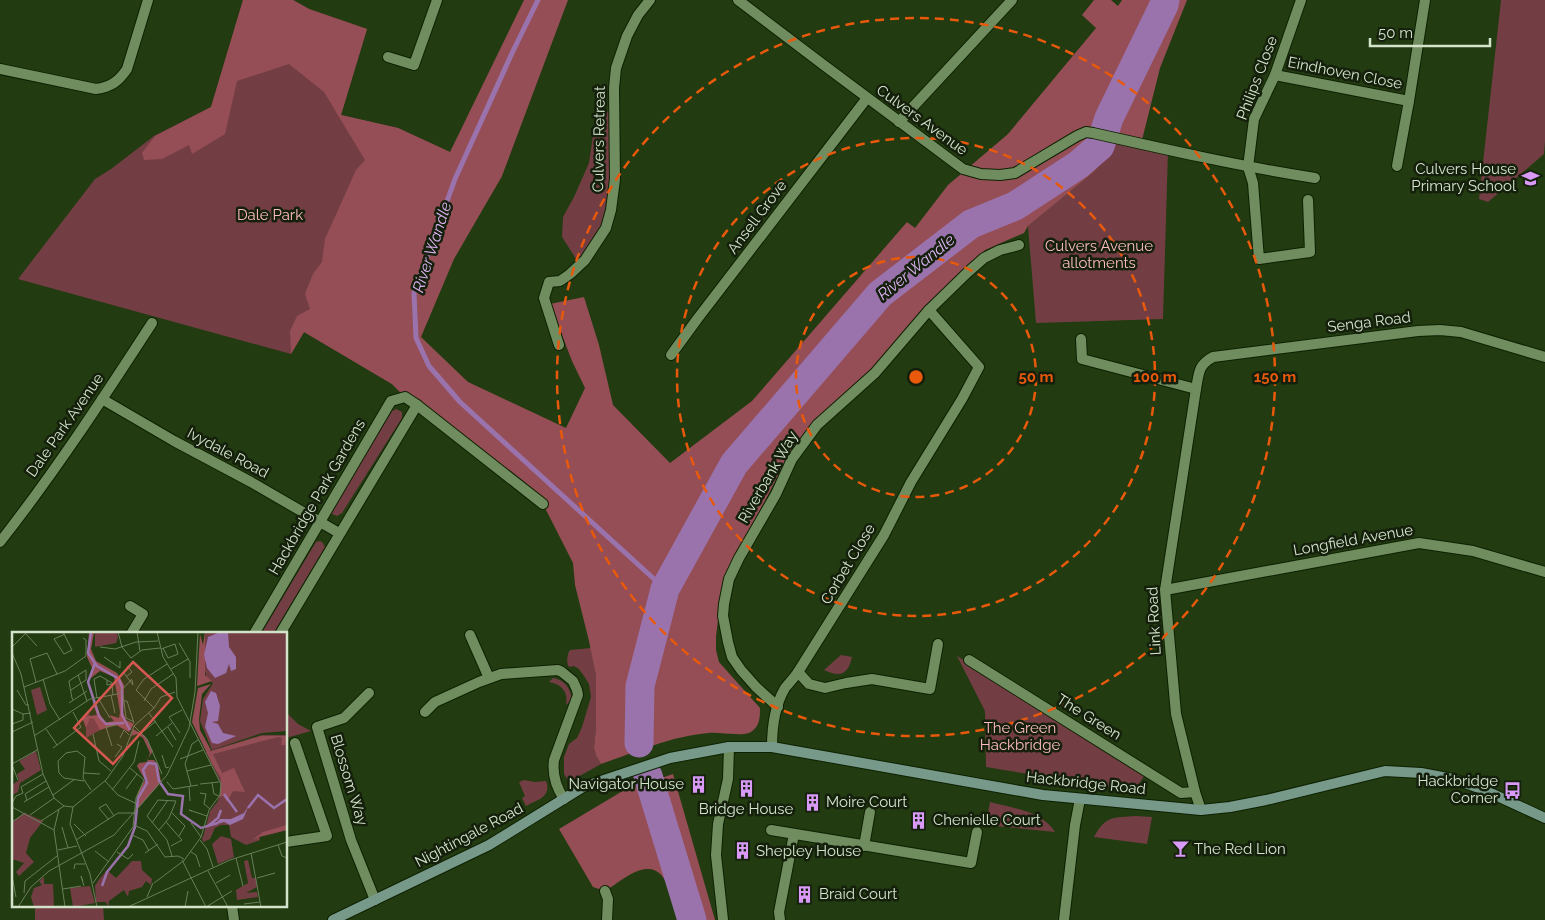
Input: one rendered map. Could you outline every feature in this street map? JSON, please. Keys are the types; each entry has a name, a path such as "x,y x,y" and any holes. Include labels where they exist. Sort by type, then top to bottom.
{"main road":[{"name":"Hackbridge Road","path":"618,776 670,758 701,752 729,747 772,747 994,787 1080,799 1201,810 1266,800 1385,771 1421,773 1453,779 1500,796 1545,818"},
{"name":"Nightingale Road","path":"333,920 489,845 583,787 618,776"}],"street":[{"path":"0,69 87,88 106,88 121,78 127,69 148,0"},
{"path":"388,57 414,65 437,0"},
{"name":"Culvers Retreat","path":"558,345 544,298 549,282 560,281 585,260 606,228 611,210 615,179 614,98 616,68 627,36 638,15 650,0"},
{"name":"Culvers Avenue","path":"738,0 963,169 981,174 1000,175 1015,173 1076,136 1086,132 1168,151 1315,178"},
{"path":"899,122 1012,0"},
{"name":"Philips Close","path":"1248,167 1254,119 1275,75 1301,0"},
{"name":"Eindhoven Close","path":"1397,166 1425,0"},
{"name":"Eindhoven Close","path":"1275,75 1409,101"},
{"name":"Ansell Grove","path":"671,355 867,98"},
{"path":"1248,167 1253,183 1259,259 1310,252 1308,200"},
{"name":"Riverbank Way","path":"778,707 756,687 732,657 724,627 725,594 739,558 776,494 792,459 817,425 875,373 929,310 984,258 1000,250 1019,245"},
{"name":"Corbet Close","path":"772,747 772,735 778,707 785,689 798,672 884,535 911,482 962,399 979,367 929,310"},
{"name":"Dale Park Avenue","path":"0,542 102,399 152,323"},
{"name":"Senga Road","path":"1200,369 1204,362 1213,357 1418,331 1440,330 1461,332 1545,357"},
{"path":"1081,339 1082,359 1196,389"},
{"name":"Link Road","path":"1200,369 1164,590 1176,714 1201,810"},
{"name":"Hackbridge Park Gardens","path":"255,632 391,401 405,397 417,405 543,504"},
{"name":"Ivydale Road","path":"102,399 339,533"},
{"path":"281,632 417,405"},
{"name":"Longfield Avenue","path":"1164,590 1419,543 1473,551 1545,572"},
{"path":"130,606 143,614 132,632"},
{"path":"470,635 489,678"},
{"path":"798,672 809,684 824,688 872,679 930,690 938,644"},
{"name":"The Green","path":"969,660 1180,793 1195,792"},
{"path":"425,712 435,702 501,674 553,670 562,672 578,690 577,700 552,769 564,799"},
{"name":"Blossom Way","path":"369,693 344,718 318,727 351,840 375,900"},
{"path":"288,842 327,836 295,743"},
{"path":"723,920 716,855 718,824 728,779 729,747"},
{"path":"1064,920 1075,825 1080,799"},
{"path":"864,846 870,812"},
{"path":"771,830 971,863 977,832"},
{"path":"780,920 794,834"},
{"path":"605,891 608,899 607,920"}],"green space":[{"name":"Dale Park","path":"243,0 293,0 309,9 367,29 341,115 398,128 502,176 453,259 419,337 405,397 392,384 304,332 291,354 18,279 95,179 154,136 211,107"},
{"path":"1501,0 1545,0 1545,141 1544,154 1488,202 1479,199"},
{"path":"609,109 612,180 605,225 578,262 562,237 563,217 589,163 593,136"},
{"name":"Culvers Avenue allotments","path":"1112,137 1168,151 1163,319 1036,323 1028,226 1095,171"},
{"path":"396,409 402,412 402,418 342,513 337,516 332,514 332,508 392,411"},
{"path":"320,541 325,547 274,632 262,632 316,542"},
{"path":"591,648 596,676 594,748 601,764 569,782 564,774 564,757 569,744 577,738 582,727 591,697 589,684 579,669 574,666 569,667 567,663 568,656 570,650"},
{"path":"841,655 852,657 846,671 835,674 824,670"},
{"name":"The Green Hackbridge","path":"957,656 1146,773 1135,790 986,767 985,711"},
{"path":"553,678 564,683 570,691 572,699 566,705 567,700 563,689 549,682"},
{"path":"288,714 298,724 311,731 288,737"},
{"path":"524,780 546,781 547,786 547,791 539,800 526,806 522,798 525,796 519,782"},
{"path":"990,802 1035,815 1055,832 986,825"},
{"path":"1136,816 1152,817 1147,844 1094,837 1106,821"},
{"path":"35,908 103,908 104,920 35,920"}],"shaded area":[{"path":"243,0 293,0 309,9 367,29 341,115 398,128 450,152 524,0 568,0 502,176 454,259 421,337 468,382 566,428 585,388 572,361 550,304 584,297 599,345 613,405 670,463 752,401 907,222 915,228 948,185 1008,134 1096,28 1082,15 1094,0 1111,0 1118,6 1122,0 1187,0 1160,68 1141,144 1113,138 1112,145 1095,171 1028,226 1024,233 985,250 925,307 869,374 819,417 792,449 723,581 716,650 719,662 760,708 760,718 756,727 751,732 742,734 709,733 681,737 601,764 594,748 596,676 575,585 573,563 543,504 405,397 392,384 304,332 291,354 290,331 297,316 310,309 305,294 313,274 322,262 325,239 356,170 365,160 324,92 289,64 237,81 225,134 192,154 189,145 162,159 144,160 142,153 155,136 211,107"},
{"path":"673,774 715,920 677,920 665,880 653,870 643,869 631,874 605,891 593,887 559,829 621,792"}],"waterway":[{"name":"River Wandle","path":"538,0 455,179 414,293 416,338 429,366 460,402 665,589"},
{"name":"River Wandle","path":"639,743 640,686 665,589 734,464 880,294 971,224 1015,206 1078,165 1100,146 1109,118 1165,0"},
{"name":"River Wandle","path":"648,776 692,920"}],"place":[{"name":"Culvers House Primary School","path":"1530,178"},
{"name":"Navigator House","path":"698,784"},
{"name":"Bridge House","path":"746,788"},
{"name":"Hackbridge Corner","path":"1512,790"},
{"name":"Moire Court","path":"812,802"},
{"name":"Chenielle Court","path":"919,820"},
{"name":"The Red Lion","path":"1180,849"},
{"name":"Shepley House","path":"742,851"},
{"name":"Braid Court","path":"805,894"}]}
